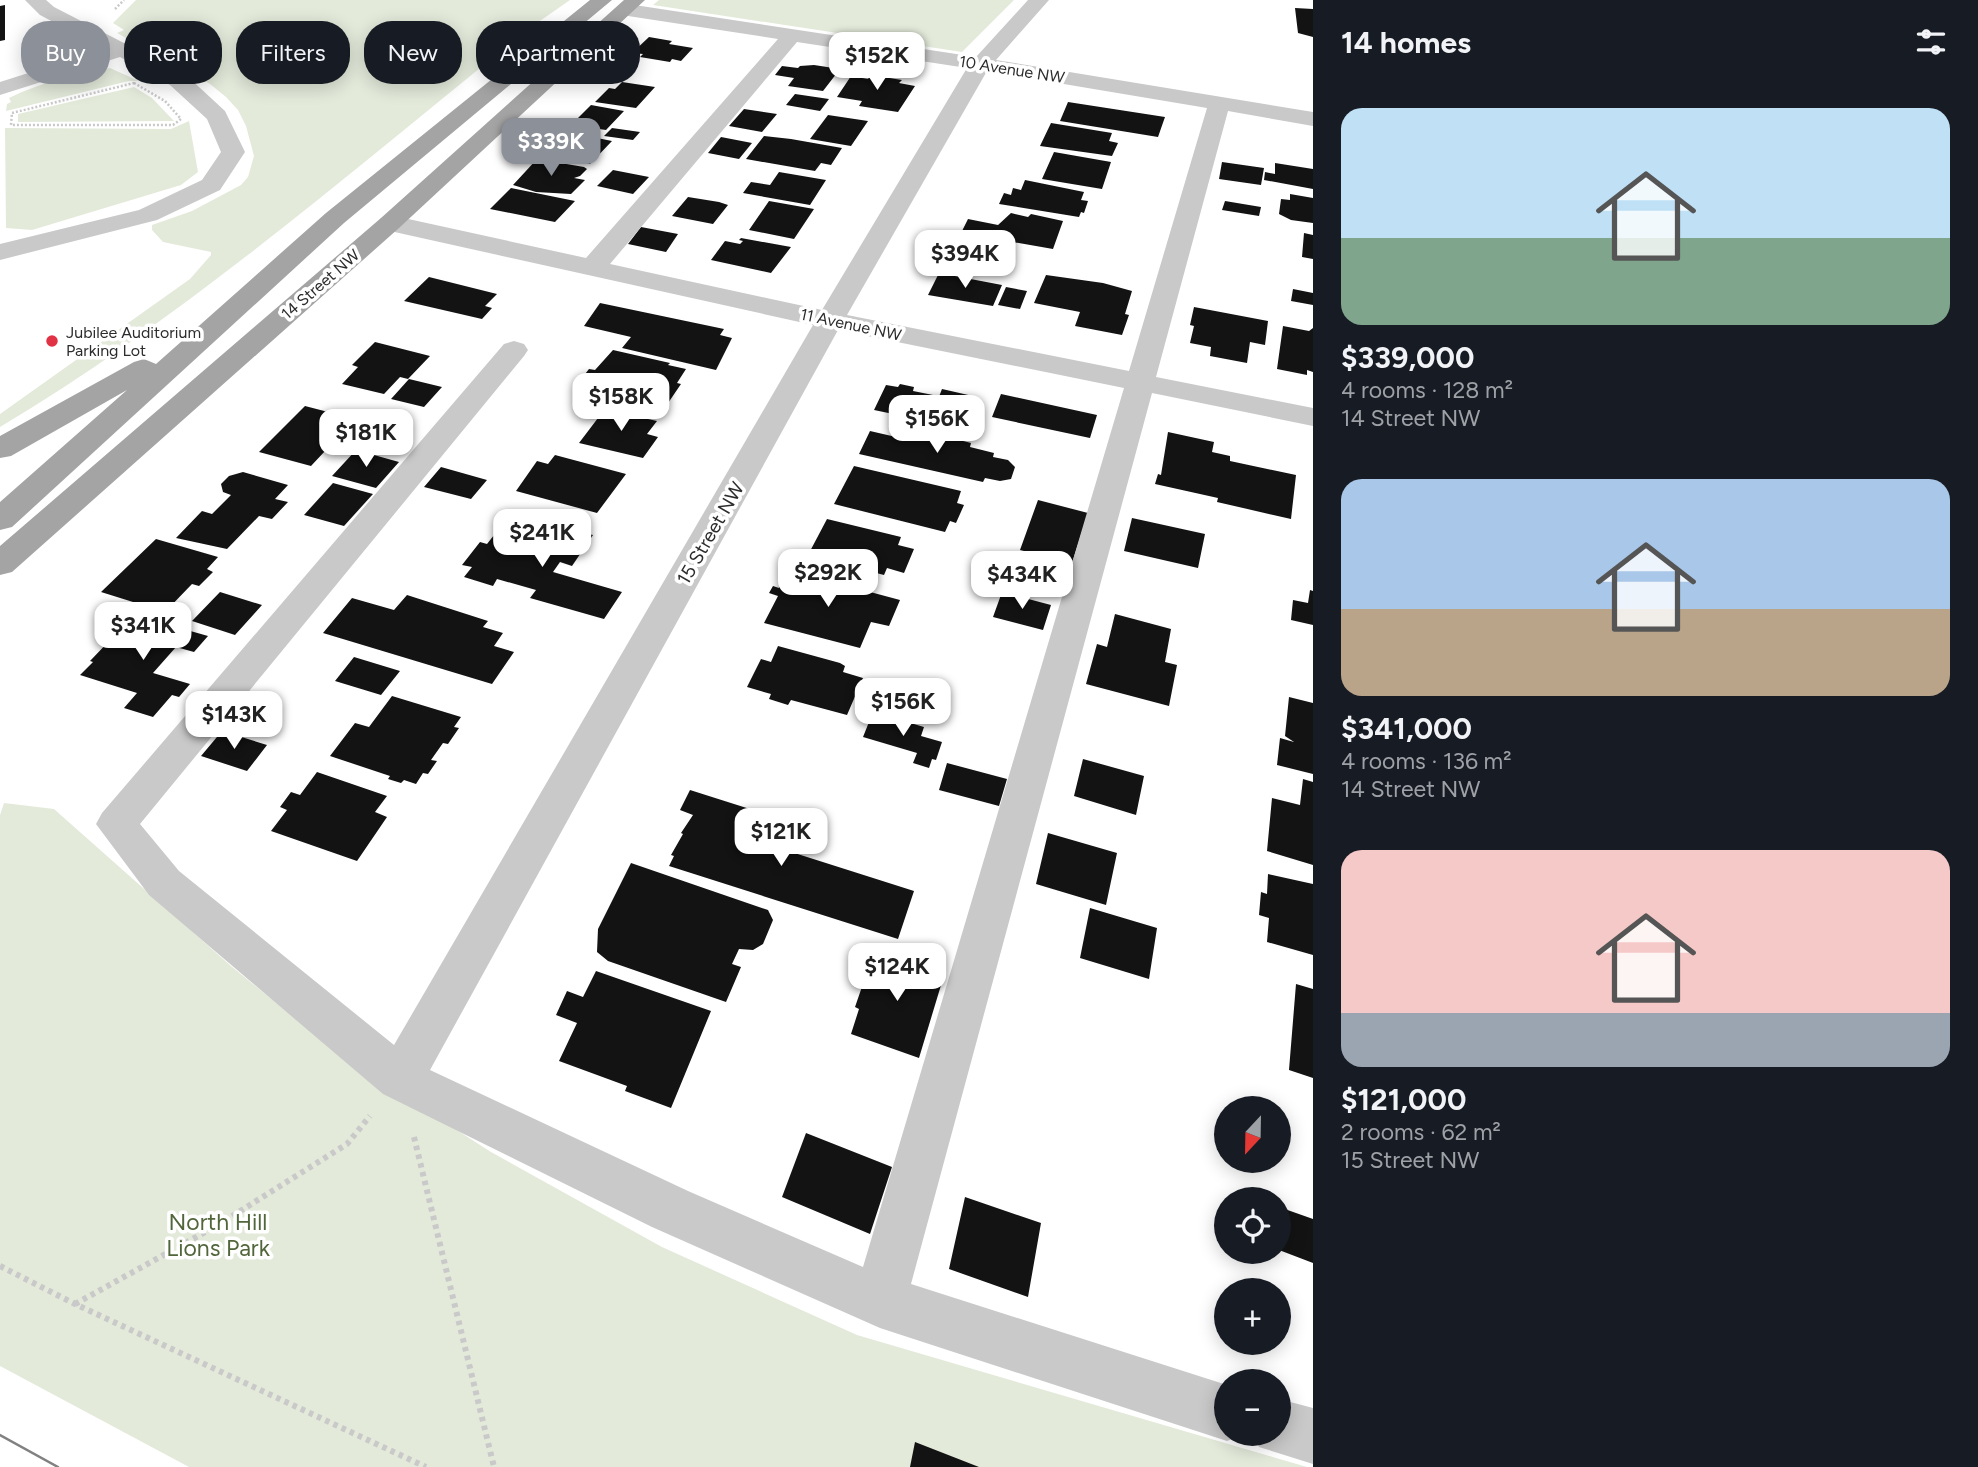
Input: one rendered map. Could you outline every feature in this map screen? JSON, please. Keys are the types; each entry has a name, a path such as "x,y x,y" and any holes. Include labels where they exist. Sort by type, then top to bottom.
{"main road":[{"path":"0,520 335,218 602,0"},
{"name":"14 Street NW","path":"2,566 632,5"},
{"path":"0,449 201,336"}],"street":[{"path":"0,252 148,215 211,185 233,152 217,116 178,80 47,11 35,0"},
{"name":"15 Street NW","path":"400,1079 830,320 980,65 1039,0"},
{"name":"10 Avenue NW","path":"632,5 792,35 1313,119"},
{"path":"592,268 792,35"},
{"path":"0,89 122,50"},
{"path":"880,1301 1219,104"},
{"name":"11 Avenue NW","path":"390,223 830,320 1138,384 1313,417"},
{"path":"514,350 116,824 164,883 400,1079 670,1209 880,1301 1214,1409"},
{"path":"1291,1430 1313,1436"}],"path":[{"path":"118,6 124,0"},
{"path":"134,83 165,102 181,119 173,125 11,125 12,113 134,83"},
{"path":"75,1304 218,1225 347,1144 400,1079"},
{"path":"400,1079 494,1467"},
{"path":"0,1266 75,1304 426,1467"}],"green space":[{"path":"136,0 570,0 540,21 476,21 476,71 462,83 462,21 364,21 364,84 461,84 202,290 68,385 0,427 0,414 190,279 211,252 163,242 152,230 152,225 192,211 241,185 248,177 254,156 246,126 238,110 210,84 222,84 222,21 124,21 124,30 113,23"},
{"path":"659,0 1014,0 962,52 653,5"},
{"path":"110,68 124,74 124,82 6,111 7,104 11,102 9,98 44,84 110,84"},
{"path":"134,87 152,98 174,121 18,122 18,114"},
{"path":"189,121 198,172 181,185 32,230 6,228 5,128 171,129"},
{"name":"North Hill Lions Park","path":"4,803 54,809 231,966 340,1055 491,1152 662,1247 857,1335 1214,1440 1214,1446 1235,1446 1307,1467 189,1467 0,1366 0,815"}],"building":[{"path":"5,5 5,40 0,41 0,6"},
{"path":"1295,8 1313,9 1313,37 1298,33"},
{"path":"649,37 693,48 681,61 672,59 670,62 640,57 643,54 640,54 640,45"},
{"path":"814,65 840,69 823,91 788,86 794,78 775,75 782,66 798,68"},
{"path":"871,75 902,80 899,83 915,86 898,112 859,106 862,101 837,97 851,76 868,79"},
{"path":"620,84 655,87 636,108 595,102 609,88 615,89"},
{"path":"795,94 829,99 820,111 786,105"},
{"path":"1068,102 1165,117 1158,137 1060,121"},
{"path":"591,105 624,111 606,130 571,125"},
{"path":"744,109 777,114 762,132 729,126"},
{"path":"828,115 868,121 851,146 810,139"},
{"path":"1051,123 1112,133 1109,141 1118,143 1112,156 1040,146"},
{"path":"612,128 640,132 633,140 604,136"},
{"path":"582,135 612,141 590,164 538,155 554,139 575,143"},
{"path":"764,136 842,148 831,165 821,163 815,171 746,159"},
{"path":"721,137 752,143 739,159 708,153"},
{"path":"1054,152 1111,162 1102,189 1042,179"},
{"path":"537,159 584,167 587,169 574,178 585,180 571,194 536,192 513,185"},
{"path":"1222,162 1264,168 1261,185 1219,179"},
{"path":"1275,163 1313,169 1313,189 1264,180 1265,172 1275,174"},
{"path":"613,170 649,177 633,194 597,186"},
{"path":"779,172 826,180 810,205 743,193 751,182 770,185"},
{"path":"1025,180 1084,192 1081,200 1088,201 1084,213 1081,212 1079,217 999,204 1004,193 1011,195 1013,188 1021,190"},
{"path":"511,188 575,201 555,222 490,209"},
{"path":"1290,194 1313,198 1313,223 1291,220 1279,214 1281,199 1290,200"},
{"path":"688,197 728,205 713,224 672,216"},
{"path":"769,201 814,209 794,239 749,230"},
{"path":"1225,201 1261,207 1259,216 1222,210"},
{"path":"1011,213 1063,221 1053,249 961,233 968,219 998,225"},
{"path":"641,227 678,234 666,252 628,244"},
{"path":"1304,233 1313,235 1313,259 1302,257"},
{"path":"741,238 791,247 771,273 711,260 725,241 740,244 743,241 739,240"},
{"path":"939,273 1002,285 993,306 928,295"},
{"path":"1046,275 1103,283 1132,291 1125,314 1129,315 1122,335 1075,326 1080,312 1034,303"},
{"path":"429,277 497,294 485,306 492,308 482,319 404,301"},
{"path":"1006,287 1027,291 1020,309 998,305"},
{"path":"1293,289 1313,293 1313,305 1291,301"},
{"path":"600,303 724,329 720,335 732,338 716,370 622,348 631,337 584,326"},
{"path":"1194,307 1268,321 1265,345 1250,342 1247,363 1210,356 1211,347 1190,343"},
{"path":"1283,326 1309,331 1313,328 1313,372 1307,370 1307,375 1277,369"},
{"path":"375,342 430,356 408,379 400,377 384,394 342,384 358,367 352,365"},
{"path":"613,350 686,369 677,383 681,384 664,409 614,398 619,391 578,383 589,369 595,370"},
{"path":"409,379 442,387 424,407 391,399"},
{"path":"900,384 914,387 913,391 933,395 922,420 874,410 886,385 898,387"},
{"path":"942,389 977,397 968,419 933,412"},
{"path":"1001,394 1097,415 1090,438 992,417"},
{"path":"305,406 355,419 311,466 259,452"},
{"path":"599,408 657,421 647,434 658,437 643,458 579,443 598,418 592,416"},
{"path":"909,427 971,443 970,447 1008,460 1015,467 1011,479 1000,481 985,478 983,482 859,454 870,431 896,437 898,430"},
{"path":"1168,432 1214,442 1212,452 1230,456 1230,461 1296,475 1291,519 1217,502 1218,498 1155,484 1158,474 1161,475"},
{"path":"356,450 399,462 376,488 332,476"},
{"path":"555,455 626,474 597,513 516,491 537,461 548,464"},
{"path":"854,466 961,491 957,503 964,505 956,523 950,521 945,532 834,504"},
{"path":"441,467 487,480 471,499 424,487"},
{"path":"243,472 288,485 275,499 288,502 272,519 259,516 227,549 176,538 202,511 212,514 231,495 223,492 221,484 229,476"},
{"path":"333,483 373,494 344,526 304,515"},
{"path":"1038,500 1088,513 1072,563 1020,550"},
{"path":"1132,518 1205,534 1198,568 1124,551"},
{"path":"827,519 901,537 898,545 914,549 904,573 887,568 884,575 808,555"},
{"path":"546,523 593,535 572,566 560,562 553,572 622,592 604,619 530,598 536,590 497,579 493,586 464,577 472,567 462,565 480,542 487,544 498,530 532,540"},
{"path":"156,539 218,557 207,569 213,572 199,586 192,584 165,612 101,592"},
{"path":"788,570 900,600 889,626 871,622 860,648 764,623 778,596 769,593 773,586 779,588"},
{"path":"1310,590 1313,591 1313,625 1291,620 1293,600 1308,603"},
{"path":"220,592 262,605 235,635 192,621"},
{"path":"1002,592 1051,605 1043,630 993,617"},
{"path":"407,595 488,621 483,627 503,633 494,646 514,652 492,684 323,633 352,598 394,610"},
{"path":"1115,614 1171,629 1165,662 1177,665 1169,706 1086,684 1097,644 1107,647"},
{"path":"134,615 208,636 194,652 176,647 153,673 190,684 179,697 172,695 153,717 124,708 137,693 80,675"},
{"path":"778,646 840,663 845,666 843,672 863,678 847,715 791,700 788,705 769,699 771,694 747,687 761,659 771,662"},
{"path":"354,657 400,671 381,695 335,681"},
{"path":"392,696 461,717 454,727 459,728 448,744 443,743 431,760 437,761 428,774 423,773 416,784 388,779 390,776 330,756 355,723 369,727"},
{"path":"1289,697 1313,703 1313,774 1277,765 1280,738 1294,742 1285,736"},
{"path":"873,712 924,727 921,736 942,742 936,760 932,759 929,768 913,763 917,753 863,737"},
{"path":"222,731 267,745 247,771 201,756"},
{"path":"1083,759 1144,776 1136,815 1074,796"},
{"path":"947,763 1007,779 999,806 939,790"},
{"path":"317,772 387,796 375,812 387,817 357,861 271,831 287,810 280,807 291,792 300,795"},
{"path":"1303,779 1313,782 1313,865 1267,851 1272,798 1300,805"},
{"path":"690,790 772,816 762,836 766,838 763,843 914,891 898,939 669,866 674,856 671,855 683,834 681,833 693,815 680,810"},
{"path":"1048,833 1117,853 1106,905 1036,884"},
{"path":"631,863 768,910 773,920 763,944 753,950 739,949 732,964 741,967 726,1002 608,961 597,952 598,929"},
{"path":"1268,874 1313,884 1313,955 1267,942 1269,918 1259,915 1261,892 1267,894"},
{"path":"1090,908 1157,928 1149,979 1080,958"},
{"path":"875,949 945,972 919,1058 851,1034 859,1009 855,1007"},
{"path":"596,971 711,1011 671,1108 625,1091 627,1086 559,1061 577,1023 556,1015 567,991 583,997"},
{"path":"1296,984 1313,989 1313,1078 1289,1070"},
{"path":"806,1133 892,1167 870,1234 782,1197"},
{"path":"965,1197 1041,1223 1028,1297 949,1269"},
{"path":"1291,1211 1313,1219 1313,1263 1291,1255"},
{"path":"915,1442 979,1467 910,1467"}],"tram line":[{"path":"0,1435 58,1467"}],"place":[{"name":"Jubilee Auditorium Parking Lot","path":"52,341"}]}
